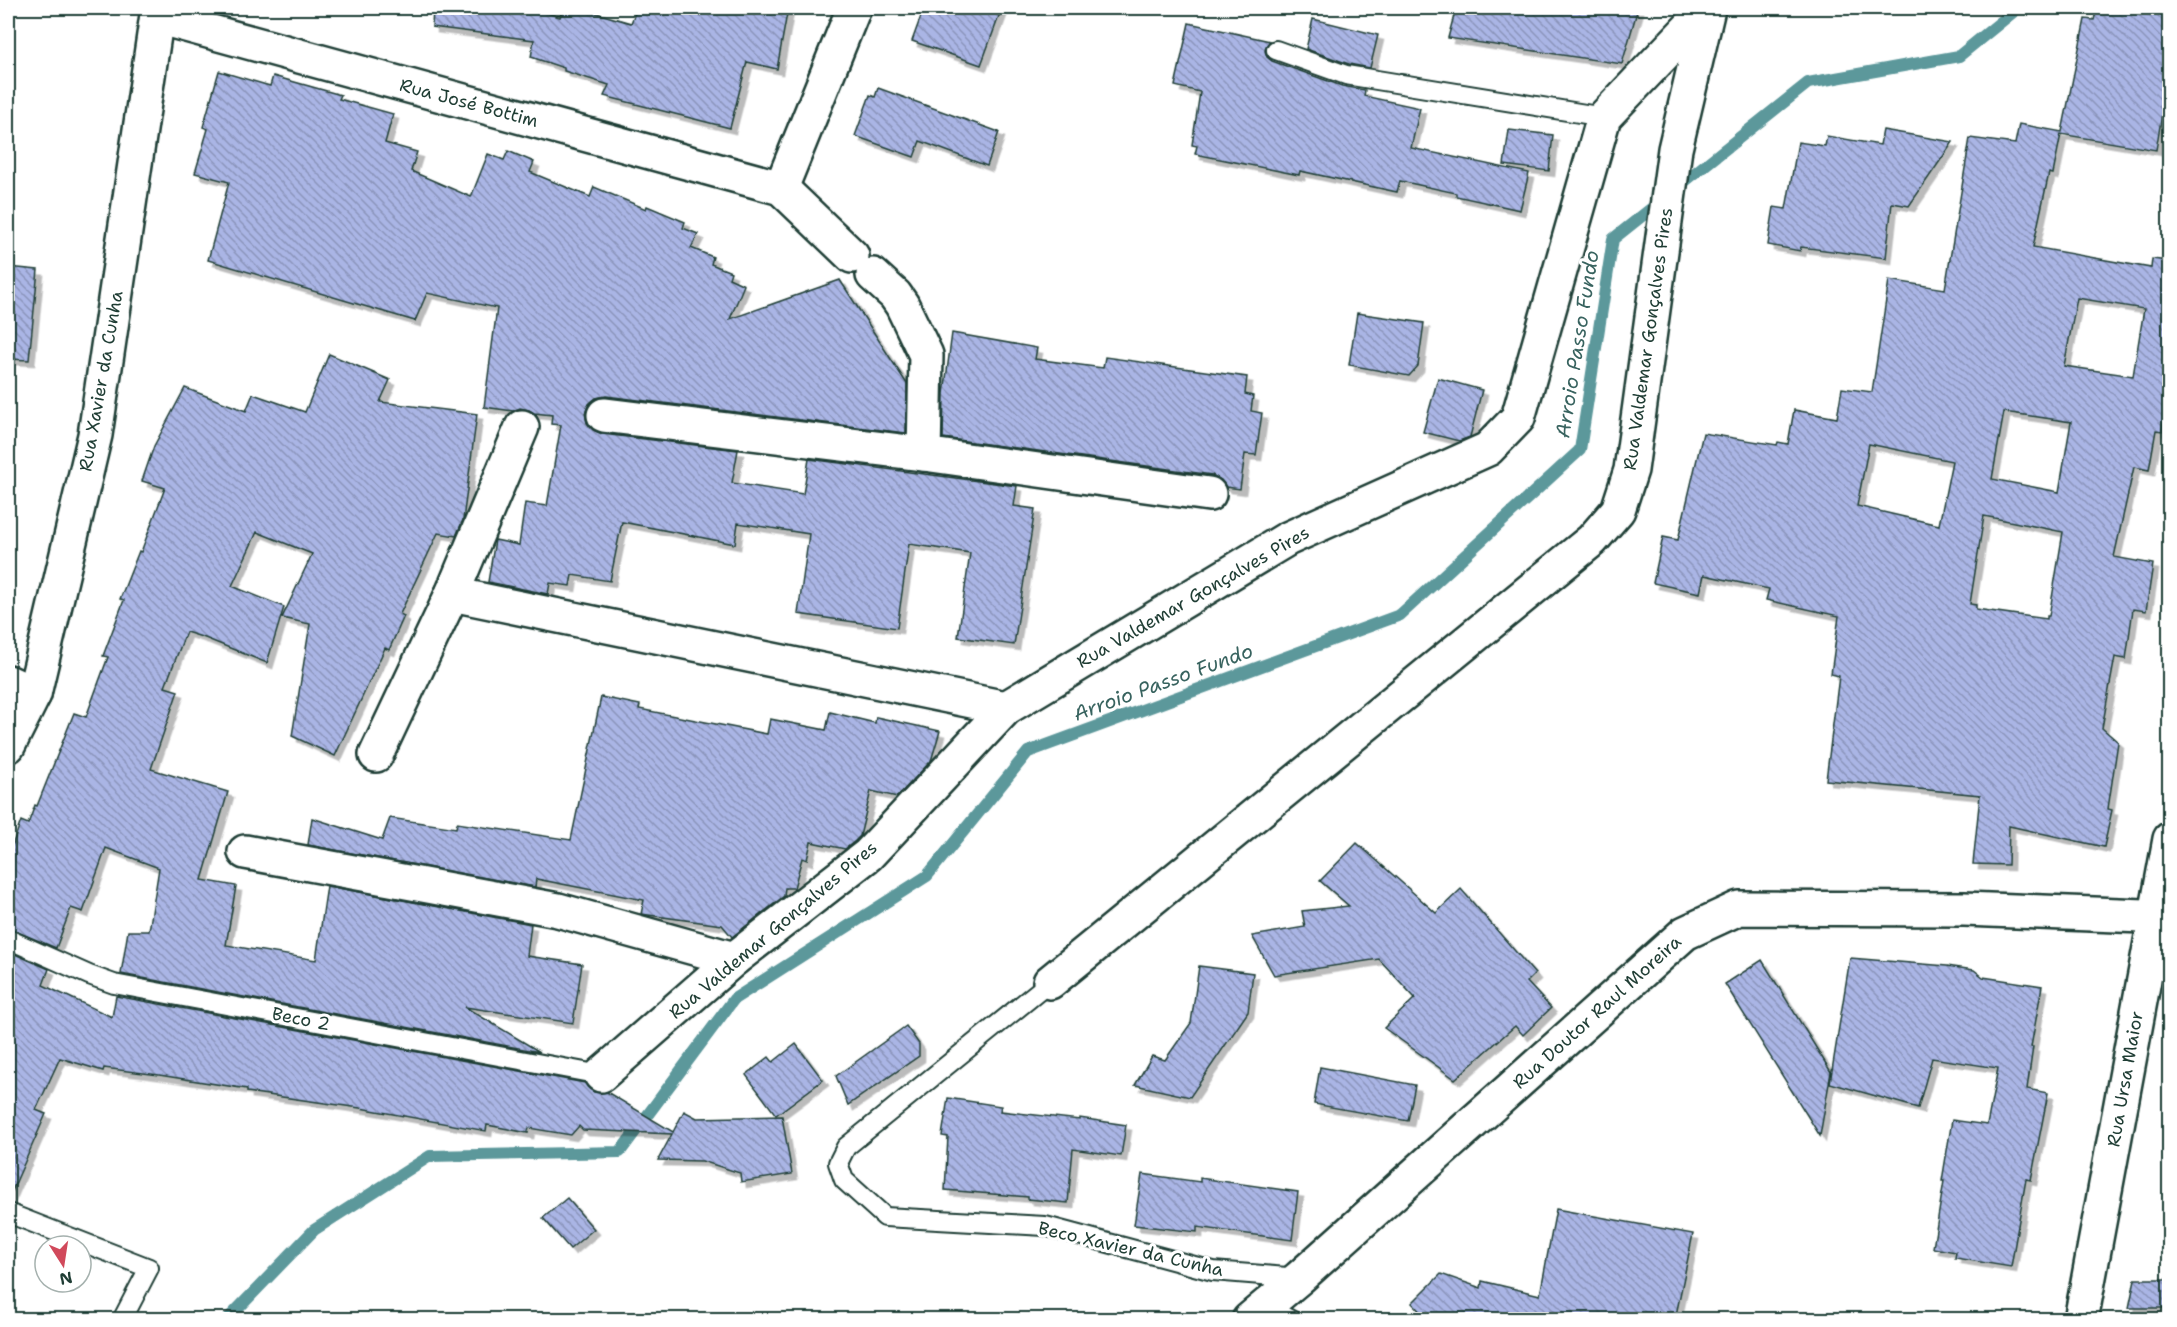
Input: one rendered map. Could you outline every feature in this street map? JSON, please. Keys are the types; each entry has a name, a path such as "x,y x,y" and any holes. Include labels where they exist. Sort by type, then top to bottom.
{"street":[{"path":"854,8 781,188 895,295 902,305 926,355 924,454"},
{"name":"Rua Valdemar Gonçalves Pires","path":"601,1075 734,958 868,855 1006,708 1287,538 1488,449 1518,418 1604,117 1708,8"},
{"name":"Rua Valdemar Gonçalves Pires","path":"1050,982 1592,540 1618,510 1631,470 1674,149 1708,8"},
{"name":"Rua José Bottim","path":"158,12 781,188"},
{"name":"Rua Xavier da Cunha","path":"8,746 21,688 95,435 158,12"},
{"path":"604,415 924,454 1209,494"},
{"path":"376,755 452,594 522,427"},
{"path":"452,594 1006,708"},
{"name":"Rua Ursa Maior","path":"2081,1320 2162,917 2169,839"},
{"path":"245,852 558,910 734,958"},
{"name":"Rua Doutor Raul Moreira","path":"1268,1315 1299,1278 1685,933 1739,908 1964,909 2162,917"}],"lane":[{"path":"1276,50 1346,75 1604,117"},
{"name":"Beco 2","path":"8,939 114,984 601,1075"},
{"name":"Beco Xavier da Cunha","path":"1050,982 846,1147 838,1163 844,1180 885,1217 1045,1227 1213,1272 1299,1278"},
{"path":"8,1213 149,1268 122,1320"}],"building":[{"path":"433,8 531,8 560,17 563,8 579,8 631,23 637,8 788,8 777,69 747,62 730,128 604,96 609,85 564,71 564,68 531,57 534,40 432,27"},
{"path":"924,8 1002,8 981,65 912,41"},
{"path":"1456,8 1638,8 1622,64 1448,38"},
{"path":"2097,8 2169,8 2169,33 2162,89 2166,90 2156,150 2061,134 2053,174 2049,173 2033,247 2151,268 2152,259 2169,261 2169,380 2162,431 2156,430 2149,470 2134,467 2114,557 2153,564 2146,611 2133,609 2126,659 2115,657 2102,728 2118,742 2108,809 2112,810 2104,847 2009,826 2008,865 1973,864 1980,795 1826,780 1839,676 1831,674 1839,616 1766,600 1769,589 1704,575 1700,593 1653,583 1663,537 1678,540 1703,433 1777,445 1778,442 1788,444 1794,410 1837,418 1842,388 1872,392 1889,280 1945,289 1970,138 2015,144 2019,124 2062,132 2085,19 2094,20","holes":["2077,298 2144,309 2133,376 2064,366","2004,412 2071,422 2059,492 1992,479","1869,444 1952,461 1939,525 1857,506","1984,516 2063,532 2047,619 1976,609 1976,605 1970,604"]},
{"path":"1313,19 1378,35 1370,68 1349,64 1306,49"},
{"path":"1189,23 1270,41 1265,51 1267,57 1272,61 1342,86 1365,90 1364,96 1420,108 1411,148 1529,173 1520,210 1400,181 1397,192 1300,171 1299,175 1195,154 1197,146 1192,145 1200,92 1175,86"},
{"path":"219,71 270,86 273,76 341,95 339,99 393,114 385,143 417,152 411,171 471,197 488,154 504,160 508,151 534,162 530,172 590,197 594,187 646,209 647,206 685,222 683,228 698,234 691,248 713,257 711,264 731,272 729,278 744,285 730,319 840,280 907,384 906,433 606,396 596,398 589,404 585,413 587,423 593,430 602,434 738,450 732,483 803,494 809,459 1017,486 1014,506 1035,509 1014,645 958,637 970,553 909,544 897,628 798,614 809,534 738,523 735,544 622,522 610,581 572,575 570,586 550,583 548,594 488,582 495,540 519,545 525,503 547,506 561,425 551,424 552,415 534,413 520,408 513,411 484,407 497,308 427,293 415,321 208,260 229,182 195,173 208,129 203,127"},
{"path":"878,88 999,132 987,166 920,141 914,157 855,136 870,95 875,97"},
{"path":"1509,130 1553,135 1549,171 1504,165"},
{"path":"1883,130 1953,142 1909,206 1892,203 1886,258 1801,247 1800,251 1768,245 1774,207 1786,209 1798,142 1825,146 1827,136 1880,145"},
{"path":"8,267 38,270 29,360 8,359"},
{"path":"1357,313 1424,323 1418,366 1409,376 1349,365"},
{"path":"952,333 1037,348 1035,359 1103,368 1105,357 1247,377 1245,394 1253,396 1251,411 1262,413 1256,455 1245,454 1240,489 1226,487 1221,480 1212,475 943,438 944,394"},
{"path":"329,354 390,380 380,402 477,414 463,520 456,536 438,533 400,614 404,616 389,650 385,648 335,756 292,736 310,624 282,618 312,554 257,532 232,586 284,607 267,663 186,632 165,687 178,691 151,769 228,792 202,880 236,886 226,945 316,960 327,886 531,924 527,956 582,964 573,1023 465,1007 540,1052 121,974 128,931 149,931 159,868 106,848 83,912 71,908 56,948 8,928 8,857 21,821 28,824 35,805 37,806 74,713 86,717 108,657 103,656 124,600 120,599 139,551 141,552 165,488 142,481 154,446 185,388 246,411 253,394 305,412"},
{"path":"1438,378 1482,390 1470,437 1459,441 1423,432"},
{"path":"601,697 640,705 639,709 767,734 770,719 826,730 830,712 875,723 876,717 940,731 931,761 897,797 871,791 860,836 855,841 845,849 811,842 807,860 802,858 794,888 785,888 784,896 732,937 722,925 641,914 644,900 536,879 535,887 308,845 312,818 382,840 390,818 456,828 457,823 571,840"},
{"path":"1357,843 1436,913 1461,889 1535,974 1527,982 1551,1008 1523,1035 1515,1026 1455,1079 1384,1028 1415,998 1379,959 1274,975 1252,936 1305,927 1302,911 1349,906 1320,881"},
{"path":"8,951 49,969 43,985 112,1017 116,996 585,1083 594,1092 607,1092 673,1132 684,1111 697,1118 782,1116 792,1174 741,1182 740,1173 702,1161 658,1160 672,1134 583,1130 579,1126 571,1135 529,1128 528,1133 487,1125 486,1131 360,1108 247,1092 247,1089 159,1075 104,1068 103,1071 60,1058 36,1110 46,1114 8,1200"},
{"path":"1850,958 1947,966 1974,970 1983,977 2042,986 2031,1047 2033,1047 2027,1089 2048,1093 2031,1180 2026,1179 2011,1267 1955,1258 1956,1252 1933,1248 1952,1120 1987,1125 1998,1068 1932,1058 1918,1108 1830,1083"},
{"path":"1762,960 1831,1072 1820,1136 1725,984"},
{"path":"1199,966 1253,973 1248,1012 1190,1097 1135,1085 1152,1056 1165,1060 1191,1023"},
{"path":"906,1026 919,1044 919,1056 848,1105 836,1076"},
{"path":"796,1044 823,1080 776,1115 746,1075 769,1057 773,1062"},
{"path":"1320,1067 1415,1085 1408,1121 1314,1104"},
{"path":"948,1098 1001,1106 1000,1111 1080,1120 1080,1118 1126,1125 1121,1156 1073,1149 1068,1203 945,1190 948,1137 942,1136"},
{"path":"1142,1174 1200,1182 1200,1178 1298,1192 1292,1240 1197,1227 1197,1232 1134,1225"},
{"path":"567,1198 594,1229 570,1249 543,1218"},
{"path":"1556,1209 1693,1234 1675,1320 1428,1320 1412,1303 1441,1274 1481,1288 1482,1281 1540,1295"},
{"path":"2135,1279 2169,1279 2169,1308 2129,1308"}],"waterway":[{"name":"Arroio Passo Fundo","path":"1675,189 1808,83 1959,56 2018,8"},
{"name":"Arroio Passo Fundo","path":"227,1320 314,1230 430,1156 620,1152 734,999 927,876 1028,752 1400,615 1580,450 1613,239 1662,200"}]}
